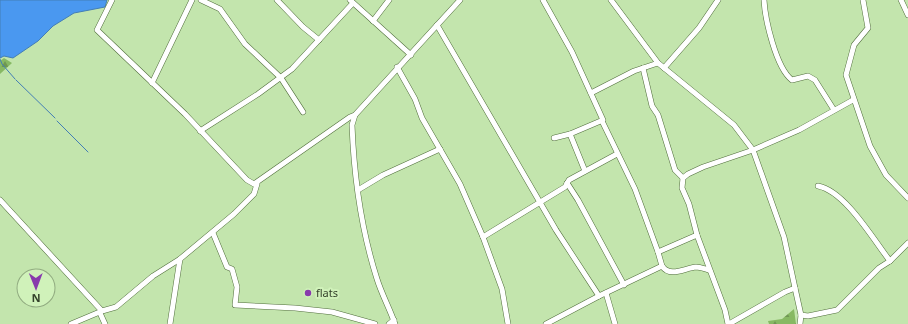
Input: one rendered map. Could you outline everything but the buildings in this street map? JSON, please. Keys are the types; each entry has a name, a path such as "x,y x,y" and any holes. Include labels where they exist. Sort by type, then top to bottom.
{"street":[{"path":"112,0 97,30 152,83 247,180 256,184"},
{"path":"152,83 192,0"},
{"path":"201,0 220,9 245,44 281,78 303,112"},
{"path":"277,0 303,27 319,40"},
{"path":"373,21 389,0"},
{"path":"71,324 116,307 152,276 180,259 213,233 254,194 256,184 350,117 355,115 460,0"},
{"path":"543,0 572,52 602,121 635,189 662,266 665,270 674,273 697,267 709,270"},
{"path":"611,0 658,63 734,125 753,150 784,237 801,315 800,324"},
{"path":"664,68 699,28 718,0"},
{"path":"764,0 764,12 769,30 779,60 787,75 792,80 808,76 815,80 834,110"},
{"path":"863,0 868,28 854,45 846,75 853,100 870,146 882,168 908,198"},
{"path":"901,0 908,15"},
{"path":"200,131 281,78 304,58 351,2 410,55"},
{"path":"437,25 497,126 540,203 599,296"},
{"path":"591,93 643,68 658,63"},
{"path":"398,68 460,184 483,237 502,288 508,324"},
{"path":"643,68 652,106 658,116 675,170 683,178"},
{"path":"795,288 784,292 728,324 725,310 697,235 689,204 682,186 683,178 703,167 753,150 799,130 853,100"},
{"path":"355,115 352,125 358,190 368,247 382,296 395,322 389,324"},
{"path":"554,138 570,134 602,121"},
{"path":"570,134 585,172"},
{"path":"358,190 383,175 440,149"},
{"path":"483,237 565,187 569,180 618,154"},
{"path":"566,183 578,200 624,285"},
{"path":"818,186 826,188 838,195 890,261"},
{"path":"0,200 101,312 105,324"},
{"path":"213,233 226,267 232,269 237,287 235,305 295,308 332,312 375,324"},
{"path":"658,252 697,235"},
{"path":"801,315 808,316 837,310 879,268 890,261 908,243"},
{"path":"170,324 180,259"},
{"path":"546,324 606,292 624,285 662,266"},
{"path":"606,292 615,324"}],"green space":[{"path":"4,58 12,63 0,74 0,61"},
{"path":"794,309 796,324 769,324 768,321 782,319"}],"water":[{"path":"0,0 107,0 105,7 74,13 53,26 38,41 13,58 4,56 0,58"}],"waterway":[{"path":"0,59 2,64 15,79"},
{"path":"16,80 55,118"},
{"path":"57,121 88,152"}],"place":[{"name":"flats","path":"308,293"}]}
